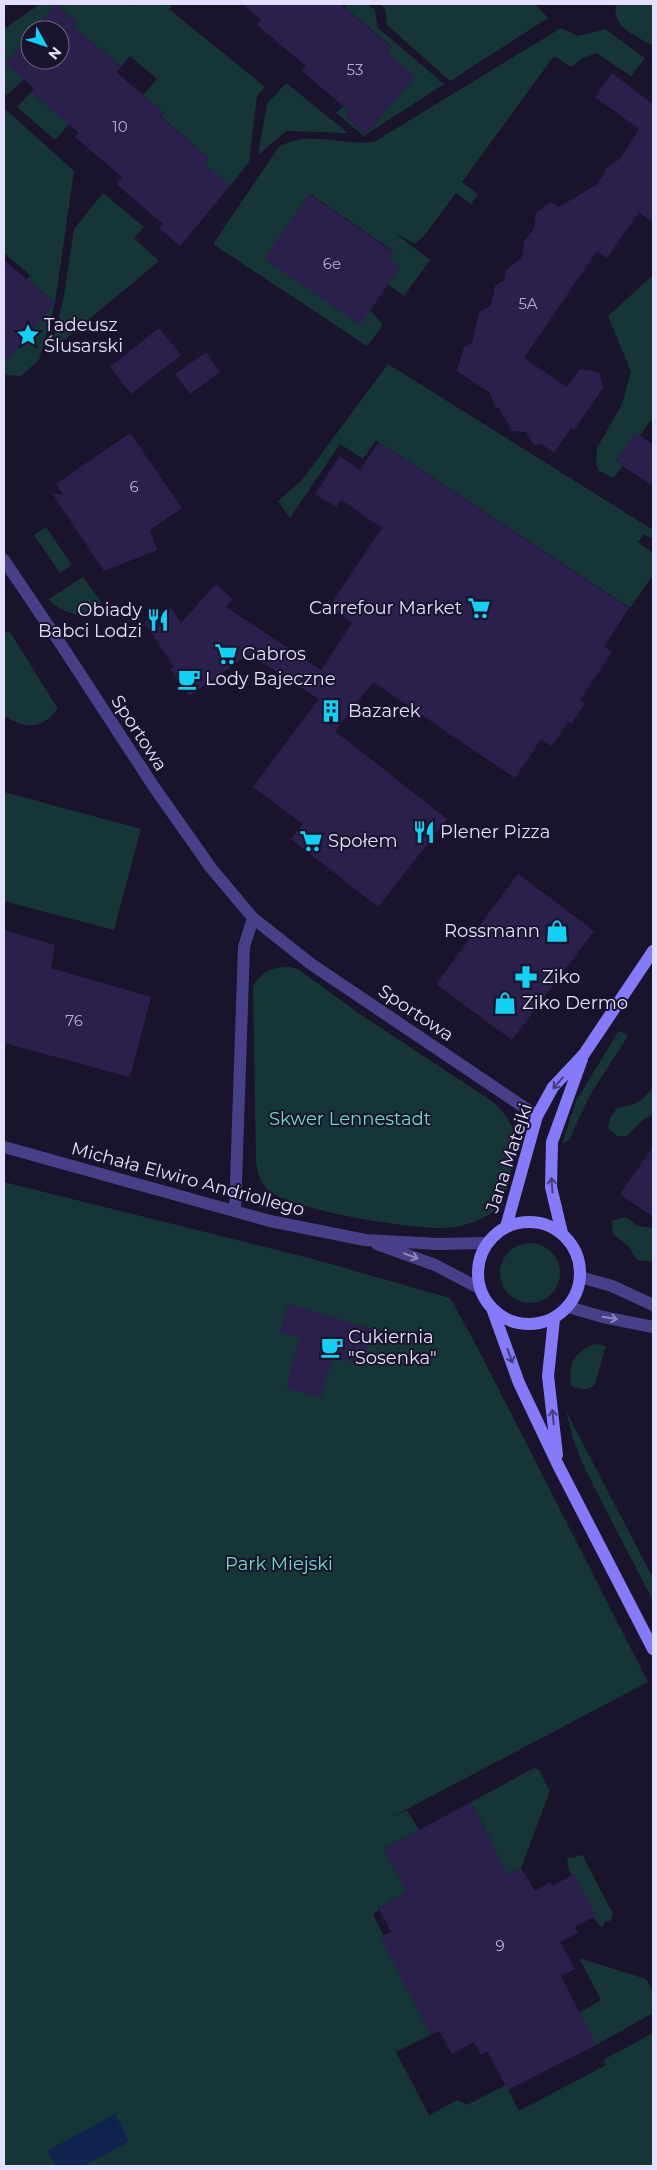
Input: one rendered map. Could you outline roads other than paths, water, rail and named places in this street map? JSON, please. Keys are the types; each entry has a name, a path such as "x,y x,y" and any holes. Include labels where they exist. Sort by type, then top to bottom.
{"main road":[{"name":"Jana Matejki","path":"506,1227 537,1116 553,1087 584,1054 653,951"},
{"name":"Jana Matejki","path":"562,1233 551,1186 552,1142 584,1054"},
{"path":"493,1311 511,1322 533,1325 554,1318 568,1307 577,1295 580,1278 579,1261 573,1246 562,1233 545,1224 535,1222 525,1221 506,1227 486,1243 480,1257 477,1272 479,1288 493,1311 519,1383 558,1465 653,1649"},
{"path":"554,1318 548,1376 558,1465"}],"street":[{"name":"Sportowa","path":"4,560 154,787 211,868 253,918 304,959 537,1116"},
{"path":"235,1211 244,947 253,918"},
{"name":"Michała Elwiro Andriollego","path":"4,1147 270,1221 365,1240 438,1244 486,1243"},
{"name":"Michała Elwiro Andriollego","path":"365,1240 435,1265 479,1288"},
{"path":"580,1278 612,1286 653,1305"},
{"path":"568,1307 603,1317 653,1327"}],"water":[{"path":"115,2114 129,2142 83,2166 56,2166 47,2151"}],"place":[{"name":"Tadeusz Ślusarski","path":"28,335"},
{"name":"Carrefour Market","path":"479,608"},
{"name":"Obiady Babci Lodzi","path":"158,620"},
{"name":"Gabros","path":"226,654"},
{"name":"Lody Bajeczne","path":"189,679"},
{"name":"Bazarek","path":"331,711"},
{"name":"Plener Pizza","path":"424,832"},
{"name":"Społem","path":"311,841"},
{"name":"Rossmann","path":"557,931"},
{"name":"Ziko","path":"526,977"},
{"name":"Ziko Dermo","path":"505,1003"},
{"name":"Cukiernia \"Sosenka\"","path":"332,1347"}],"park label":[{"name":"Skwer Lennestadt","path":"350,1119"},
{"name":"Park Miejski","path":"279,1564"}]}
